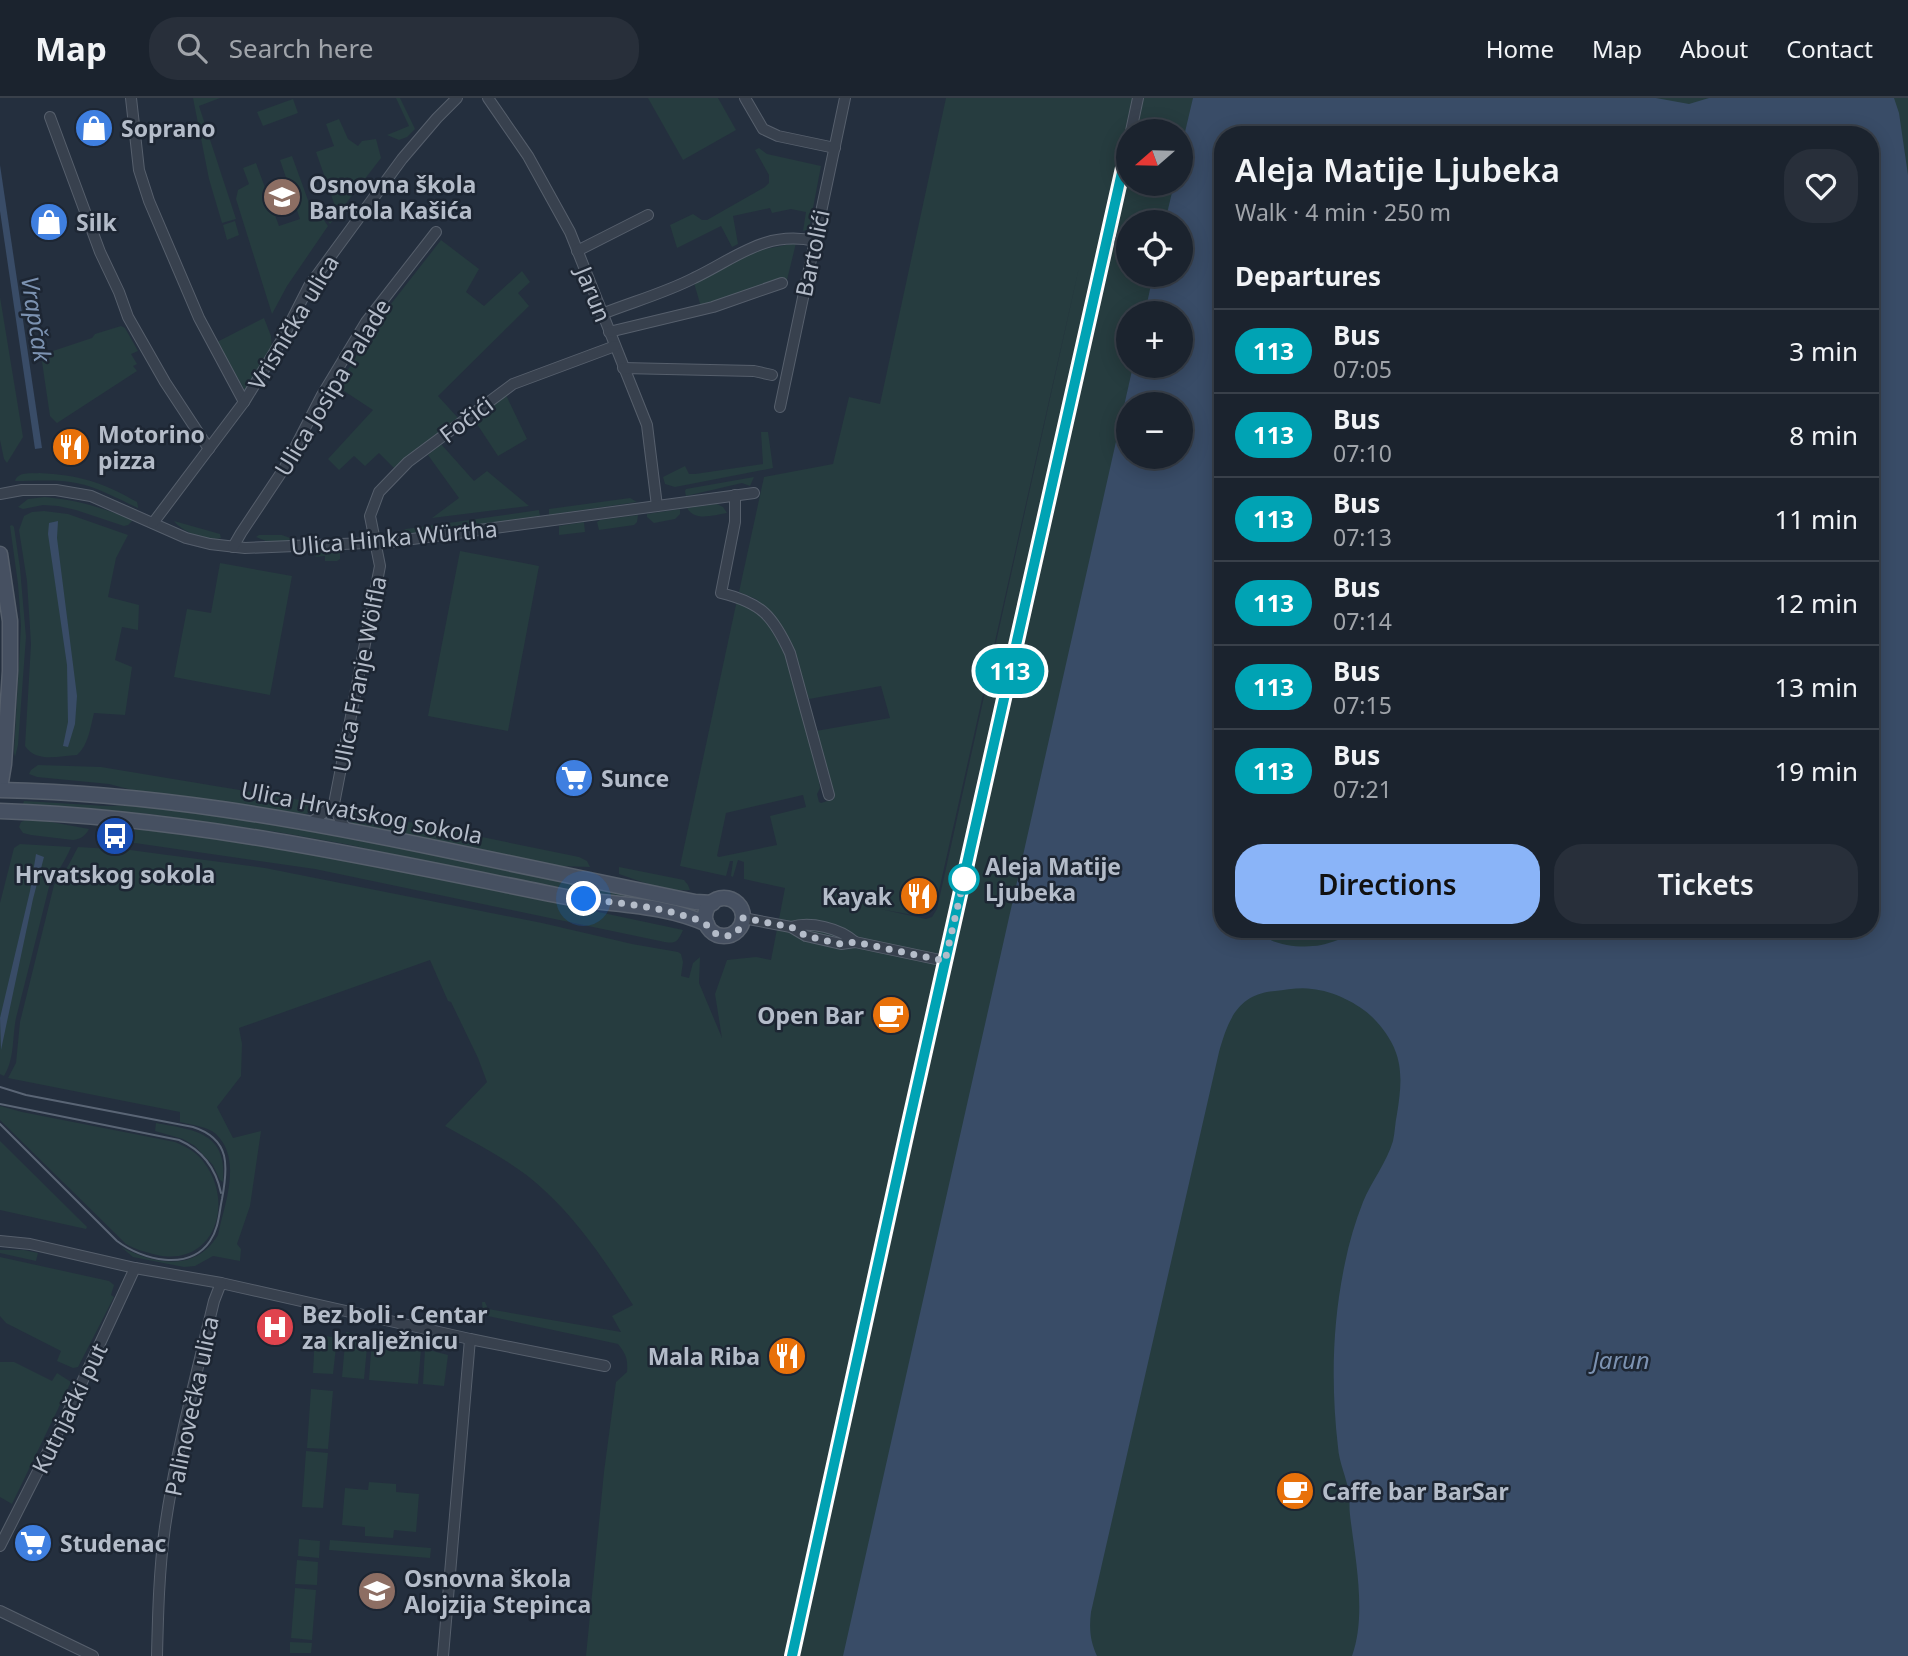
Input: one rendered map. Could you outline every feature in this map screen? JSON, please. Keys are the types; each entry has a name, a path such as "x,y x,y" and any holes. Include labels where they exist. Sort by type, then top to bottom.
{"street":[{"path":"131,98 139,170 149,201 199,318 244,402"},
{"name":"Vrisnička ulica","path":"153,523 244,402 280,343 309,286 402,159 457,98"},
{"name":"Jarun","path":"488,98 528,156 570,232 647,425 657,506"},
{"path":"745,98 763,129 778,136 835,148"},
{"name":"Bartolići","path":"780,407 845,98"},
{"path":"1134,119 1138,98"},
{"path":"50,117 100,252 128,317 165,382 209,449"},
{"path":"792,1656 1117,196"},
{"path":"577,251 648,215"},
{"name":"Ulica Josipa Palade","path":"233,547 285,467 322,395 366,322 436,232"},
{"path":"602,314 693,279 749,247 796,237 815,241"},
{"path":"609,332 713,307 782,283"},
{"name":"Fočići","path":"376,543 370,512 379,492 408,463 513,384 615,346"},
{"path":"623,368 754,371 772,375"},
{"name":"Ulica Hinka Würtha","path":"0,494 56,489 74,492 103,500 176,534 200,542 233,547 376,543 754,493"},
{"path":"735,495 735,522 721,593 740,597 761,608 783,638 790,653 829,795"},
{"name":"Ulica Franje Wölfla","path":"347,830 334,804 380,566 376,543"},
{"path":"0,554 10,621 10,671 0,789"},
{"name":"Ulica Hrvatskog sokola","path":"0,789 130,797 233,810 347,830 695,902 713,903"},
{"name":"Ulica Franje Wölfla","path":"311,823 334,804"},
{"name":"Ulica Hrvatskog sokola","path":"0,811 155,822 268,838 566,898 624,903 681,915 706,924"},
{"path":"722,899 733,901 741,908 743,918 740,929 730,936 713,933 706,924 706,912 713,903 722,899"},
{"path":"743,918 791,927 806,936 841,944 855,942 945,961"},
{"path":"0,1241 30,1244 135,1268 221,1283 470,1339 605,1366"},
{"name":"Kutnjački put","path":"0,1546 70,1408 135,1268"},
{"name":"Palinovečka ulica","path":"157,1656 158,1598 167,1515 178,1451 214,1301 221,1283"},
{"path":"443,1656 470,1339"},
{"path":"0,1611 93,1656"}],"green space":[{"path":"193,98 220,98 199,106 236,219 222,223 209,179"},
{"path":"396,98 400,98 415,129 399,140 387,135 409,126"},
{"path":"648,98 718,98 736,130 683,160"},
{"path":"946,98 1908,98 1908,1656 586,1656 604,1472 616,1382 627,1372 626,1357 618,1344 483,1315 482,1302 485,1302 488,1309 621,1332 612,1316 633,1305 581,1230 544,1190 509,1163 445,1126 487,1082 430,960 239,1028 242,1044 241,1076 217,1107 233,1138 261,1131 250,1206 237,1244 241,1249 240,1261 213,1256 195,1266 184,1267 133,1257 121,1247 147,1258 173,1262 198,1255 209,1247 218,1235 227,1197 229,1157 216,1134 204,1127 180,1122 180,1112 8,1078 16,1063 20,1022 54,885 78,847 130,850 265,868 678,952 683,962 681,976 689,978 693,963 700,957 699,983 722,1038 715,994 727,960 756,957 771,960 785,888 744,879 744,862 738,860 733,877 733,861 730,861 726,876 680,866 737,600 756,610 769,624 789,663 818,775 819,802 834,799 816,731 890,718 881,686 809,699 794,653 764,606 756,599 739,592 764,477 833,464 849,397 880,404","holes":["1080,263 937,909 932,917 926,919 880,909 913,915 915,902 910,899 913,889 938,895","803,795 806,807 770,816 777,845 717,856 726,813"]},
{"path":"293,99 298,113 263,126 257,112"},
{"path":"339,119 348,139 358,146 362,141 376,139 381,158 330,224 321,211 335,206 316,152 334,146 326,124"},
{"path":"759,148 767,154 821,166 809,229 803,231 806,212 791,209 772,213 770,208 733,216 738,244 732,247 721,226 677,248 670,225 693,214 707,220 769,183 769,175 755,150"},
{"path":"292,156 313,214 318,212 328,226 287,286 272,314 236,199 238,190 249,184 243,168 256,163 279,226 300,219 280,160"},
{"path":"235,221 239,235 227,240 223,225"},
{"path":"441,240 479,269 466,292 484,306 522,271 530,282 518,293 529,306 438,396 458,418 394,468 379,453 365,466 354,456 339,470 328,459 373,410 338,387 373,327"},
{"path":"796,243 785,288 781,279 701,307 694,283 737,258 755,251"},
{"path":"0,297 23,437 7,463 0,440"},
{"path":"264,318 271,336 272,350 247,390 217,342"},
{"path":"121,326 125,328 138,351 131,354 137,364 133,366 137,371 57,423 50,416 41,355"},
{"path":"506,395 527,439 498,456 473,418"},
{"path":"761,432 768,432 773,468 675,487 665,484 663,477 685,466 689,474 695,474 763,464"},
{"path":"441,444 474,481 487,471 529,506 432,518 459,498 428,455"},
{"path":"39,473 78,478 113,489 137,502 138,508 100,490 76,483 15,481 22,474"},
{"path":"754,477 750,486 742,483 686,496 686,489"},
{"path":"45,497 90,505 133,520 124,526 58,506 43,505 23,509 18,507 28,499"},
{"path":"630,498 637,502 549,515 549,509"},
{"path":"717,504 727,513 699,516 687,508"},
{"path":"680,509 680,514 675,519 654,523 647,517 647,514"},
{"path":"539,510 540,516 402,535 406,529"},
{"path":"44,511 68,514 128,535 116,558 108,597 139,605 138,630 122,627 115,660 132,667 125,715 94,713 81,751 77,755 56,757 35,755 25,746 31,644 27,581 19,530 24,516"},
{"path":"638,515 634,525 599,530 597,522 600,520"},
{"path":"174,521 220,534 221,538 209,539 196,535"},
{"path":"584,522 585,532 559,535 559,526"},
{"path":"12,525 20,568 26,637 15,757 21,626"},
{"path":"282,535 298,541 266,541 256,537"},
{"path":"319,551 340,551 340,559 325,561 325,556 315,557"},
{"path":"460,551 539,566 508,731 428,716"},
{"path":"220,563 292,576 270,695 174,677 187,609 211,613"},
{"path":"38,765 101,767 324,804 314,812 305,814 29,774"},
{"path":"24,801 163,807 326,831 686,907 685,910 619,897 579,894 277,832 149,814 23,804"},
{"path":"341,808 579,857 587,861 590,867 558,866 354,824 346,818"},
{"path":"28,819 89,829 82,837 73,840 31,835 23,833 19,827 21,822"},
{"path":"146,829 266,844 683,930 677,940 672,943 665,942 315,869 128,842 124,840 121,831"},
{"path":"20,844 71,847 49,887 16,1018 10,1062 4,1076 0,1074 0,903 14,848"},
{"path":"619,867 684,880 690,890 663,888 645,883 619,874"},
{"path":"0,1106 175,1142 188,1148 202,1160 214,1180 218,1197 218,1214 205,1242 192,1252 176,1256 157,1255 126,1244 0,1120"},
{"path":"156,1123 195,1132 214,1143 223,1165 223,1182 213,1165 195,1146 183,1139 155,1131"},
{"path":"0,1141 87,1227 86,1229 0,1210"},
{"path":"0,1250 38,1253 36,1261 0,1253"},
{"path":"0,1257 109,1281 114,1285 111,1295 114,1297 78,1367 73,1368 57,1361 61,1351 6,1323 0,1316"},
{"path":"346,1332 368,1337 364,1379 342,1377"},
{"path":"315,1334 337,1338 333,1374 313,1373"},
{"path":"372,1338 421,1349 418,1384 369,1380"},
{"path":"425,1349 448,1355 444,1386 423,1384"},
{"path":"0,1362 14,1362 52,1381 57,1373 71,1382 12,1504 0,1497"},
{"path":"311,1389 333,1391 328,1449 307,1448"},
{"path":"306,1451 328,1453 323,1508 302,1507"},
{"path":"369,1482 396,1484 396,1492 419,1494 416,1532 394,1530 393,1538 365,1536 365,1527 342,1525 345,1488 368,1490"},
{"path":"299,1539 320,1541 319,1558 298,1556"},
{"path":"330,1540 431,1548 430,1558 329,1550"},
{"path":"297,1560 318,1562 317,1585 295,1584"},
{"path":"295,1588 316,1590 312,1640 291,1638"},
{"path":"290,1642 312,1643 311,1653 290,1653"}],"water":[{"name":"Jarun","path":"1193,98 1656,98 1689,104 1709,98 1894,98 1899,113 1908,175 1908,1656 1352,1656 1359,1623 1359,1604 1349,1494 1339,1453 1336,1424 1335,1332 1352,1233 1363,1202 1393,1141 1400,1076 1397,1054 1392,1043 1370,1015 1338,996 1303,988 1251,997 1236,1011 1222,1041 1091,1612 1091,1634 1097,1656 843,1656 1116,442 1116,469 1193,469 1193,392 1127,392 1130,378 1193,378 1193,301 1148,301 1150,287 1193,287 1193,210 1168,210 1171,196 1194,196 1194,119 1188,119"},
{"path":"0,165 42,448 35,449 0,211"},
{"path":"58,521 57,538 77,696 75,724 68,747 63,746 68,722 67,665 48,534 49,523"},
{"path":"36,854 44,857 1,1050 0,1018"}],"tram line":[{"path":"0,1087 26,1095 193,1127 205,1132 220,1147 225,1165 224,1187 213,1236 201,1251 178,1260 152,1258 127,1248 0,1124"},
{"path":"0,1104 179,1140 195,1149 207,1161 216,1176 221,1193"}],"bus line":[{"name":"113","path":"792,1656 1117,196"}],"place":[{"name":"Soprano","path":"94,128"},
{"name":"Osnovna škola Bartola Kašića","path":"282,197"},
{"name":"Silk","path":"49,222"},
{"name":"Motorino pizza","path":"71,447"},
{"name":"Sunce","path":"574,778"},
{"name":"Hrvatskog sokola","path":"115,836"},
{"name":"Aleja Matije Ljubeka","path":"964,879"},
{"name":"Kayak","path":"919,896"},
{"name":"Open Bar","path":"891,1015"},
{"name":"Bez boli - Centar za kralježnicu","path":"275,1327"},
{"name":"Mala Riba","path":"787,1356"},
{"name":"Caffe bar BarSar","path":"1295,1491"},
{"name":"Studenac","path":"33,1543"},
{"name":"Osnovna škola Alojzija Stepinca","path":"377,1591"}],"route":[{"path":"584,899 624,903 681,915 699,920 719,936 736,933 743,918 791,927 806,936 841,944 855,942 945,961 964,879"}],"water label":[{"name":"Vrapčak","path":"37,319"}]}
